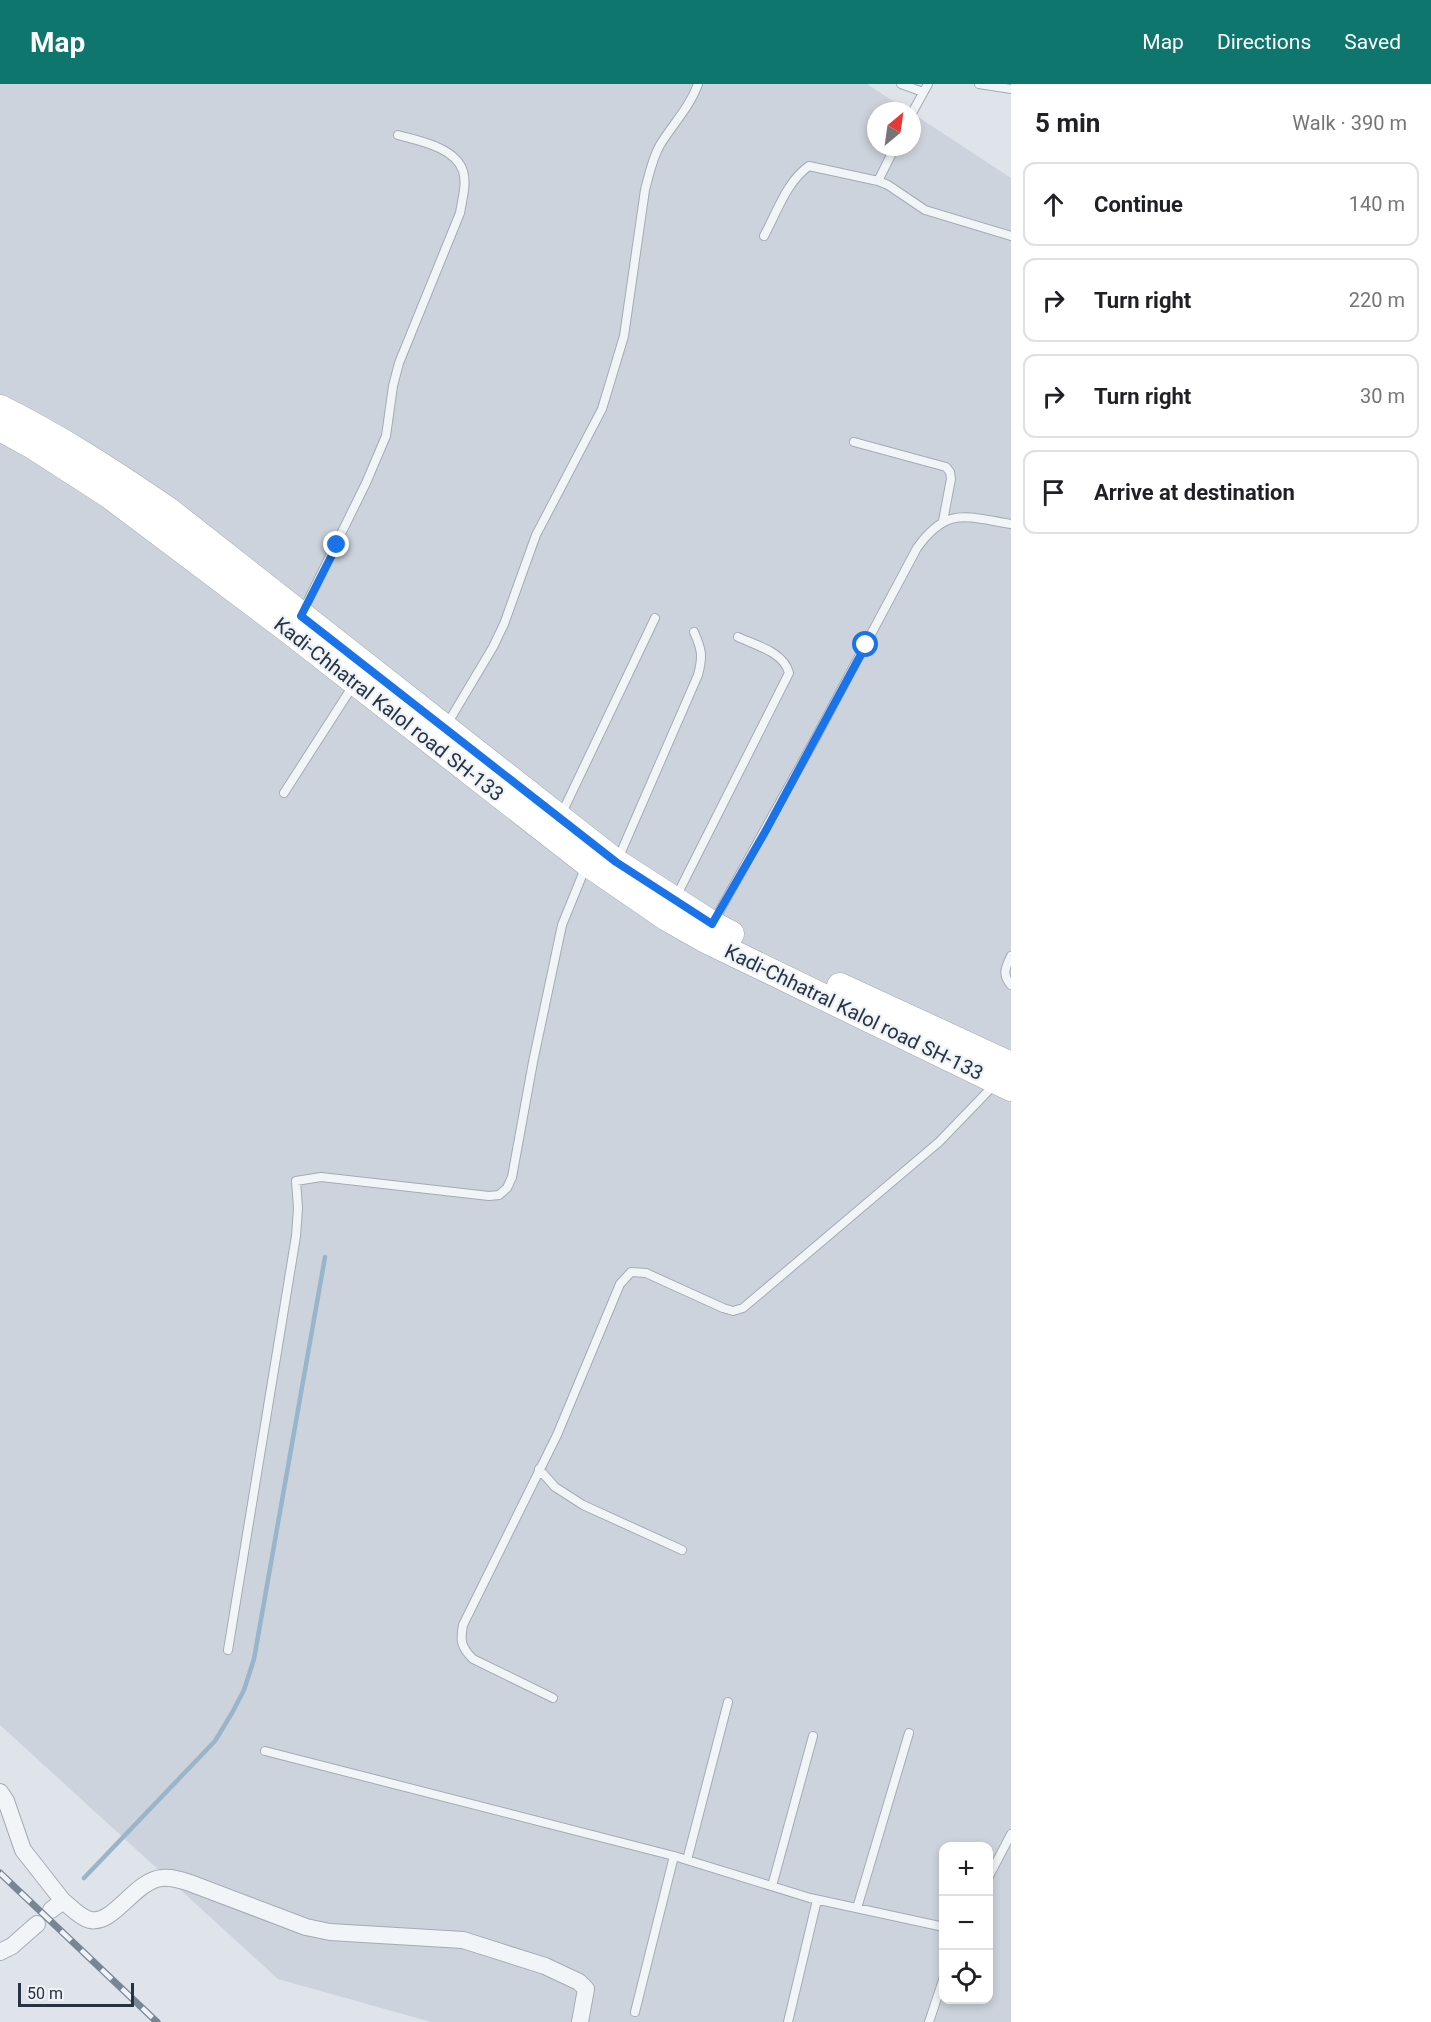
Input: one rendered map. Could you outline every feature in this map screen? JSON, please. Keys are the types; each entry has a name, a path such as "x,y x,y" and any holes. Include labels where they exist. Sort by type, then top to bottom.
{"main road":[{"name":"Kadi-Chhatral Kalol road SH-133","path":"0,408 97,462 159,504 559,818 604,867 675,900 712,924 826,980 1006,1078"},
{"name":"Kadi-Chhatral Kalol road SH-133","path":"0,428 33,446 109,495 356,681 437,747 604,867 667,918 704,939 1006,1078"}],"street":[{"path":"0,1792 6,1801 23,1850 57,1905 90,1920 99,1920 108,1916 145,1883 161,1878 176,1879 190,1882 306,1927 330,1932 463,1940 537,1962 579,1982 586,1989 580,2022"},
{"path":"0,1952 12,1946 37,1924"}],"lane":[{"path":"444,729 493,647 504,624 536,535 602,409 624,336 645,190 650,170 660,146 680,118 698,84"},
{"path":"901,84 925,88 918,102"},
{"path":"979,84 1011,89"},
{"path":"301,616 386,436 393,386 399,363 460,213 464,192 463,170 454,157 434,146 398,135"},
{"path":"878,181 890,156"},
{"path":"764,236 792,183 800,172 809,166 878,181 926,210 1011,236"},
{"path":"854,442 946,467 951,479 943,521"},
{"path":"712,924 814,741 917,548 929,531 943,521 958,516 1011,524"},
{"path":"559,818 656,618"},
{"path":"228,1650 296,1236 298,1208 296,1181 321,1177 489,1196 499,1195 507,1188 517,1158 533,1062 562,925 604,867 698,675 703,659 701,647 694,632"},
{"path":"675,900 789,673 787,664 779,657 738,637"},
{"path":"285,793 356,681"},
{"path":"1011,956 1004,970 1004,976 1011,986"},
{"path":"553,1698 472,1659 463,1649 460,1641 463,1625 557,1434 625,1276 631,1272 646,1274 723,1308 733,1311 743,1308 939,1142 1006,1078"},
{"path":"540,1469 555,1487 575,1501 682,1550"},
{"path":"687,1860 728,1702"},
{"path":"856,1908 909,1733"},
{"path":"772,1886 813,1736"},
{"path":"265,1751 674,1856 817,1900 939,1926"},
{"path":"993,1868 1011,1833"},
{"path":"635,2012 674,1856"},
{"path":"788,2022 817,1900"},
{"path":"929,2022 939,1992"}],"shaded area":[{"path":"0,84 867,84 894,102 867,102 867,156 921,156 921,119 1011,178 1011,2022 431,2022 278,1979 0,1725"}],"waterway":[{"path":"84,1878 215,1741 244,1690 254,1659 325,1257"}],"railway":[{"path":"0,1873 157,2022"}],"route":[{"path":"337,545 301,616 616,862 712,924 765,832 866,645"}]}
